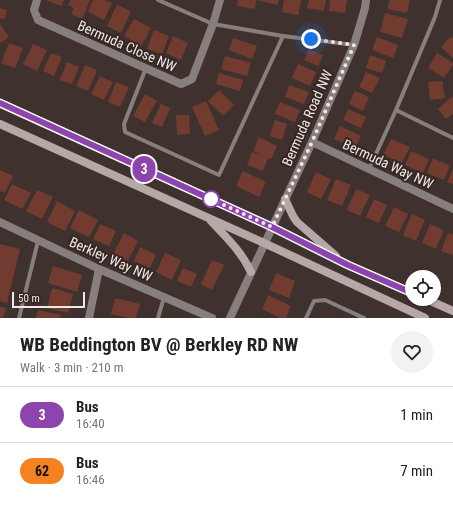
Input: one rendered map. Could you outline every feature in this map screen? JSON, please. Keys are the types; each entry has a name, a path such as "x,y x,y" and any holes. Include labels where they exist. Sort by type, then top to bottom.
{"main road":[{"path":"0,103 272,227 348,265 405,290"},
{"path":"0,124 264,243 425,318"},
{"path":"285,199 297,222 348,265"},
{"path":"208,218 234,245 251,272"},
{"path":"441,306 453,311"}],"street":[{"name":"Bermuda Close NW","path":"37,0 34,10 38,20 181,84 192,79 213,24 220,0"},
{"name":"Bermuda Road NW","path":"230,318 312,142 354,45 366,0"},
{"name":"Bermuda Way NW","path":"312,142 453,209"},
{"name":"Berkley Way NW","path":"0,222 99,269 212,318"},
{"path":"89,318 99,269"}],"lane":[{"path":"158,0 213,24 283,36 354,45"},
{"path":"369,169 396,110 435,17 440,0"},
{"path":"146,68 124,124 125,132 219,175 283,36"},
{"path":"396,110 453,138"},
{"path":"19,318 38,241"},
{"path":"158,318 164,297"},
{"path":"306,318 314,301 325,300 364,318"}],"building":[{"path":"46,0 64,0 61,6"},
{"path":"71,0 90,0 82,19 71,14 74,8 68,5"},
{"path":"93,0 104,0 112,3 104,20 88,12"},
{"path":"238,0 256,0 255,9 237,6"},
{"path":"256,0 279,0 277,5"},
{"path":"284,0 301,0 298,15 282,12"},
{"path":"309,0 326,0 324,11 307,8"},
{"path":"330,0 347,0 345,13 329,11"},
{"path":"390,0 410,0 407,13 387,9"},
{"path":"117,5 131,11 121,33 107,26"},
{"path":"0,8 7,10 5,19 0,18"},
{"path":"385,13 408,19 402,38 380,32"},
{"path":"134,19 151,28 141,46 124,36"},
{"path":"0,24 9,37 0,43"},
{"path":"154,30 169,36 162,54 147,49"},
{"path":"173,36 188,43 181,60 166,53"},
{"path":"451,36 453,39 453,58 441,47"},
{"path":"377,37 398,45 393,58 372,50"},
{"path":"233,38 257,46 252,59 229,50"},
{"path":"9,43 23,48 15,68 1,63"},
{"path":"33,44 47,50 37,71 23,64"},
{"path":"309,49 323,55 318,66 304,60"},
{"path":"51,53 62,57 54,76 43,71"},
{"path":"437,53 453,63 444,78 428,68"},
{"path":"370,55 386,61 382,73 366,68"},
{"path":"225,56 251,63 247,76 221,69"},
{"path":"67,62 79,67 72,84 60,80"},
{"path":"298,64 316,72 310,86 292,78"},
{"path":"85,65 97,70 88,91 76,86"},
{"path":"366,72 380,78 372,93 359,87"},
{"path":"219,73 243,80 240,91 216,84"},
{"path":"100,76 113,82 104,100 91,94"},
{"path":"442,81 445,98 430,100 428,82"},
{"path":"116,82 129,87 120,107 108,102"},
{"path":"289,85 309,92 304,104 285,97"},
{"path":"219,90 234,105 223,116 208,101"},
{"path":"355,91 369,97 363,111 349,104"},
{"path":"145,94 157,101 145,122 133,116"},
{"path":"453,97 453,114 446,119 438,109"},
{"path":"206,101 219,130 205,136 192,107"},
{"path":"280,102 300,110 295,122 275,114"},
{"path":"161,104 170,108 162,127 152,123"},
{"path":"348,109 366,117 361,128 343,120"},
{"path":"176,115 189,115 190,134 177,135"},
{"path":"275,120 287,124 282,140 270,136"},
{"path":"340,126 361,136 354,149 334,139"},
{"path":"259,137 277,146 271,159 268,158 263,171 247,165 252,152 265,156 253,151"},
{"path":"391,139 410,147 402,163 383,155"},
{"path":"411,151 429,159 423,173 405,165"},
{"path":"433,158 450,166 444,180 427,173"},
{"path":"453,169 453,184 447,182"},
{"path":"0,170 13,176 5,193 0,191"},
{"path":"243,171 266,182 259,197 236,186"},
{"path":"316,172 331,179 321,199 307,192"},
{"path":"336,179 351,185 342,206 327,200"},
{"path":"12,184 31,193 22,209 4,200"},
{"path":"356,189 370,195 360,216 347,210"},
{"path":"37,190 53,197 42,219 26,211"},
{"path":"374,199 387,205 379,223 366,217"},
{"path":"57,201 75,211 65,231 47,222"},
{"path":"394,207 408,214 399,232 385,226"},
{"path":"79,210 98,220 89,237 70,228"},
{"path":"412,214 425,220 416,241 403,235"},
{"path":"100,224 116,231 109,246 93,239"},
{"path":"430,224 444,230 436,249 422,243"},
{"path":"124,233 138,241 128,261 113,254"},
{"path":"448,233 453,234 453,255 441,251"},
{"path":"0,244 20,249 7,303 0,301"},
{"path":"140,247 156,255 150,268 134,261"},
{"path":"165,253 181,260 172,280 156,272"},
{"path":"212,260 224,265 212,290 201,284"},
{"path":"53,266 82,275 77,292 48,283"},
{"path":"183,268 197,274 191,287 177,281"},
{"path":"276,273 295,281 289,298 269,290"},
{"path":"52,288 73,294 68,313 47,308"},
{"path":"268,295 291,306 286,318 280,318 262,309"},
{"path":"115,298 140,304 136,318 111,314"},
{"path":"0,307 6,308 3,318 0,318"},
{"path":"38,310 61,315 60,318 36,318"}],"bus line":[{"name":"3","path":"0,103 272,227 348,265 405,290"}],"route":[{"path":"211,199 272,227 312,142 354,45 311,39"}]}
